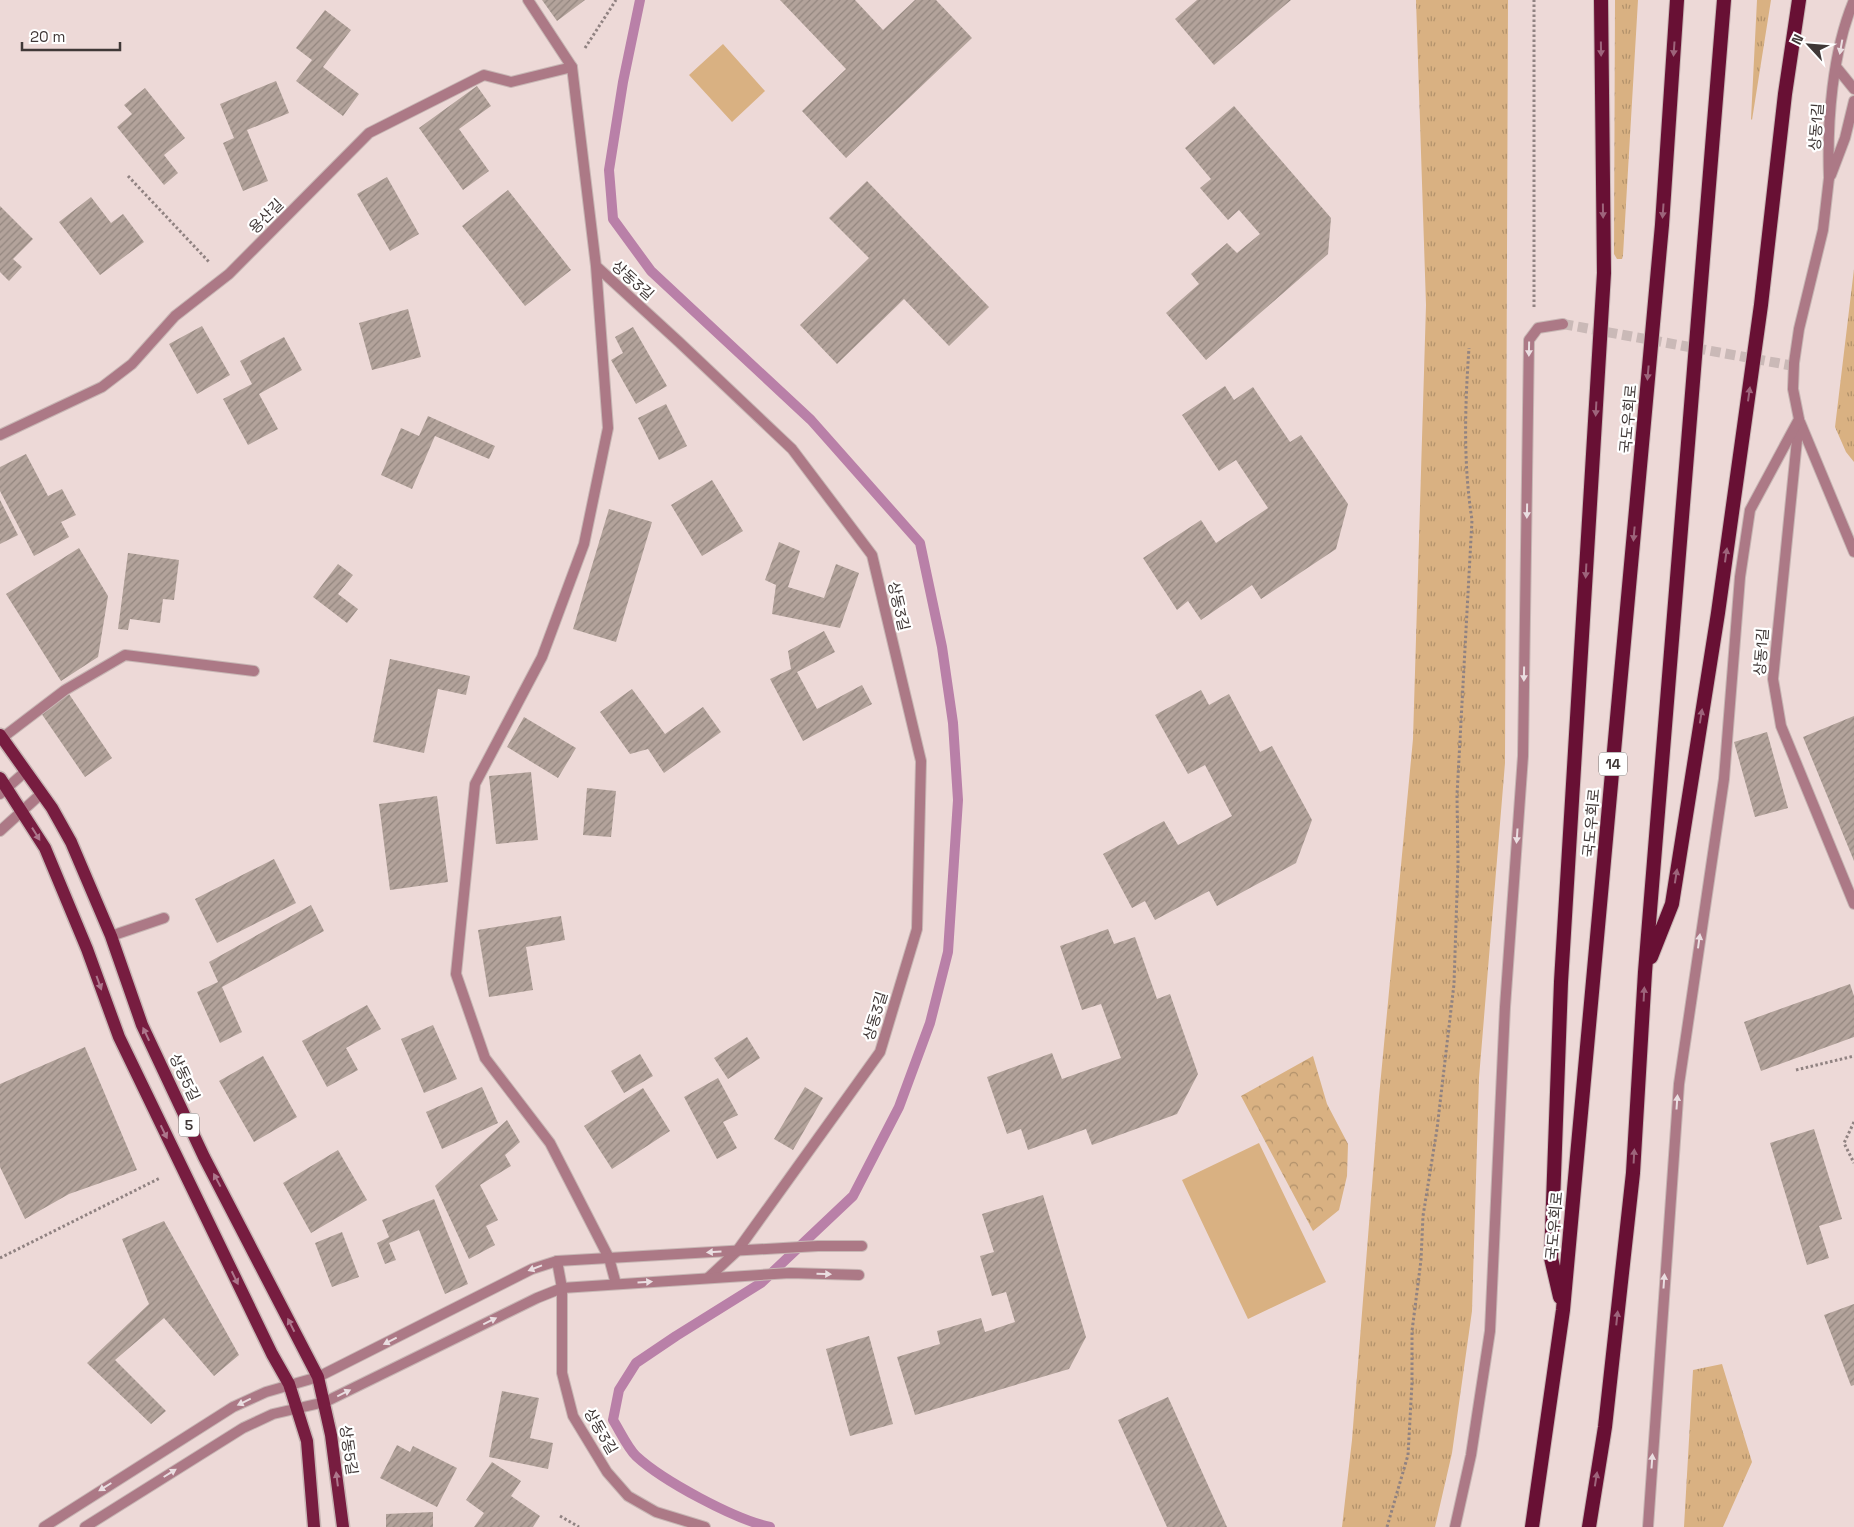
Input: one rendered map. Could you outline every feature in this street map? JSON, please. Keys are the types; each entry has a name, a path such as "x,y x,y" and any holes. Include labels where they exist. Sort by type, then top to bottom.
{"highway":[{"path":"1563,1310 1551,1258 1561,982 1604,273 1601,0"},
{"name":"국도우회로","path":"1532,1527 1563,1310 1662,225 1677,0"},
{"path":"1589,1527 1605,1427 1633,1173 1645,972 1724,0"},
{"path":"1645,972 1672,904 1718,613 1762,305 1785,94 1799,0"}],"main road":[{"name":"상동5길","path":"1,736 42,793 71,842 111,936 142,1025 204,1157 318,1377 331,1435 343,1527"},
{"name":"5","path":"2,787 23,812 45,848 119,1037 272,1354 289,1384 306,1441 314,1527"}],"street":[{"name":"상동3길","path":"528,0 572,67 596,266 792,449 872,555 921,761 917,929 880,1052 737,1251 708,1278"},
{"name":"상동1길","path":"1829,178 1828,135 1837,68 1843,32 1854,0"},
{"name":"용산길","path":"0,435 102,387 132,364 175,316 224,278 369,133 484,75 511,82 572,67"},
{"path":"1837,68 1854,89"},
{"name":"상동1길","path":"1829,178 1845,138 1854,102"},
{"path":"1829,178 1824,230 1799,329 1794,362 1793,389 1799,419 1854,552"},
{"path":"596,266 608,428 584,544 577,563 542,656 475,784 456,974 485,1058 550,1143 609,1258 616,1284"},
{"path":"1455,1527 1471,1455 1490,1331 1505,1007 1523,756 1529,340 1538,328 1562,324"},
{"path":"1648,1527 1679,1084 1724,779 1740,577 1750,510 1799,419"},
{"name":"상동1길","path":"1799,419 1773,679 1781,726 1854,904"},
{"path":"1,736 65,690 125,655 254,671"},
{"path":"2,787 26,772"},
{"path":"0,832 42,793"},
{"path":"111,936 164,918"},
{"path":"44,1527 233,1407 266,1392 318,1377 532,1269 557,1261 818,1246 862,1246"},
{"name":"상동3길","path":"557,1261 562,1288 562,1374 573,1416 589,1445 628,1496 656,1512 705,1527"},
{"path":"85,1527 242,1428 273,1414 325,1402 537,1298 562,1288 790,1273 859,1275"}],"path":[{"path":"572,67 616,0"},
{"path":"1534,0 1534,331"},
{"path":"128,176 224,278"},
{"path":"1387,1527 1408,1455 1412,1382 1412,1331 1421,1260 1423,1216 1437,1129 1454,984 1458,863 1457,795 1472,520 1466,480 1464,425 1469,348"},
{"path":"1796,1070 1854,1056"},
{"path":"1854,1122 1844,1143 1854,1163"},
{"path":"0,1258 181,1168"},
{"path":"560,1516 579,1527"}],"green space":[{"path":"1416,0 1508,0 1505,763 1479,1078 1472,1311 1452,1453 1435,1527 1342,1527 1352,1440 1379,1097 1413,739 1426,305"},
{"path":"1615,0 1638,0 1622,259 1617,259 1614,254"},
{"path":"1757,0 1771,0 1752,120 1751,119"},
{"path":"723,44 765,91 732,122 689,75"},
{"path":"1854,269 1854,462 1846,452 1835,427"},
{"path":"1313,1056 1327,1104 1348,1144 1347,1176 1339,1210 1313,1231 1241,1096"},
{"path":"1259,1143 1326,1282 1248,1319 1182,1180"},
{"path":"1722,1364 1752,1462 1723,1527 1684,1527 1693,1370"}],"building":[{"path":"542,0 585,0 557,21"},
{"path":"780,0 855,0 883,30 915,0 936,0 972,38 846,158 802,111 846,69"},
{"path":"1197,0 1291,0 1214,65 1175,19"},
{"path":"325,10 351,30 323,67 359,94 343,116 296,81 312,60 296,48"},
{"path":"276,81 289,113 247,130 268,181 243,191 223,143 234,138 220,104"},
{"path":"477,86 491,106 459,129 489,171 463,190 419,128"},
{"path":"145,88 185,138 164,155 178,173 164,185 117,127 132,114 124,105"},
{"path":"1234,106 1331,218 1328,254 1206,360 1166,313 1199,284 1191,274 1227,243 1237,253 1260,234 1239,210 1228,220 1200,188 1211,179 1185,148"},
{"path":"387,177 419,234 390,251 357,194"},
{"path":"867,181 989,307 949,346 904,299 837,364 800,325 869,258 829,218"},
{"path":"508,190 571,270 525,306 462,226"},
{"path":"91,197 111,223 123,214 144,242 100,275 59,222"},
{"path":"0,206 33,239 13,259 22,267 9,281 0,272"},
{"path":"408,309 421,357 372,370 359,323"},
{"path":"202,326 230,375 197,394 169,344"},
{"path":"633,327 667,386 636,404 611,360 623,353 615,337"},
{"path":"284,337 302,370 259,394 278,429 248,445 223,399 252,384 240,361"},
{"path":"1225,386 1234,400 1253,387 1290,442 1301,435 1348,504 1336,549 1261,599 1252,585 1201,620 1188,601 1177,610 1143,558 1201,520 1216,543 1268,508 1236,460 1219,471 1182,415"},
{"path":"666,404 687,446 659,460 638,418"},
{"path":"428,416 495,446 489,459 435,436 412,489 381,475 401,428 419,436"},
{"path":"26,454 48,496 62,489 76,515 61,522 69,537 34,556 0,491 0,467"},
{"path":"712,480 743,531 702,556 671,505"},
{"path":"0,500 18,535 0,544"},
{"path":"609,509 652,522 616,642 573,629"},
{"path":"779,542 800,551 788,587 824,598 836,564 859,573 840,628 772,614 776,585 765,580"},
{"path":"79,548 108,596 98,657 61,681 6,594"},
{"path":"128,553 179,560 174,600 163,599 160,623 130,619 128,630 118,629"},
{"path":"338,564 353,575 338,594 358,609 347,623 313,597"},
{"path":"824,631 835,652 797,672 817,709 862,685 872,704 803,741 770,679 791,669 788,651"},
{"path":"390,659 470,676 466,695 438,689 424,753 373,742"},
{"path":"632,689 665,734 703,707 721,732 664,773 648,749 630,754 600,712"},
{"path":"1201,690 1209,705 1229,694 1260,752 1272,746 1312,820 1296,863 1217,906 1209,891 1155,920 1145,901 1132,908 1103,854 1164,821 1178,845 1232,816 1205,765 1188,774 1155,715"},
{"path":"69,694 112,758 85,777 41,713"},
{"path":"1854,716 1854,861 1803,737"},
{"path":"524,717 576,748 558,778 507,747"},
{"path":"1767,732 1788,808 1755,817 1734,742"},
{"path":"531,772 538,840 496,844 489,776"},
{"path":"587,788 616,791 611,837 583,835"},
{"path":"437,796 448,882 390,890 379,804"},
{"path":"274,859 296,903 217,943 195,899"},
{"path":"311,905 324,931 222,987 242,1032 220,1043 197,992 218,982 209,962"},
{"path":"561,916 565,940 526,947 533,990 489,997 478,930"},
{"path":"1108,929 1114,944 1135,937 1157,999 1170,994 1198,1074 1177,1114 1092,1145 1086,1129 1028,1150 1021,1129 1007,1134 987,1077 1052,1053 1062,1079 1121,1058 1101,1004 1082,1010 1060,946"},
{"path":"1850,984 1854,996 1854,1037 1761,1071 1744,1022"},
{"path":"367,1005 381,1029 346,1048 358,1070 327,1087 302,1041"},
{"path":"433,1025 457,1079 424,1093 401,1039"},
{"path":"747,1037 760,1058 728,1079 714,1058"},
{"path":"85,1047 137,1170 69,1194 25,1219 0,1167 0,1084"},
{"path":"640,1054 653,1076 624,1093 611,1071"},
{"path":"263,1056 297,1117 254,1142 219,1081"},
{"path":"718,1078 738,1115 723,1122 737,1148 717,1159 684,1097"},
{"path":"482,1087 498,1123 442,1149 426,1112"},
{"path":"805,1087 823,1098 793,1150 774,1139"},
{"path":"643,1088 670,1131 612,1169 584,1126"},
{"path":"507,1120 520,1142 505,1155 511,1166 480,1185 498,1220 486,1226 495,1245 469,1259 435,1186"},
{"path":"1814,1129 1842,1219 1819,1226 1829,1258 1807,1265 1770,1143"},
{"path":"338,1150 367,1200 311,1233 283,1183"},
{"path":"1043,1195 1086,1337 1069,1369 915,1415 897,1357 940,1344 937,1331 981,1318 985,1332 1015,1322 1006,1292 992,1296 980,1256 994,1252 982,1214"},
{"path":"434,1199 468,1284 445,1294 419,1230 389,1243 396,1260 385,1264 377,1243 389,1237 382,1220"},
{"path":"164,1221 239,1355 214,1376 164,1318 115,1360 166,1411 151,1424 87,1363 149,1304 122,1239"},
{"path":"342,1232 359,1277 332,1287 315,1243"},
{"path":"1854,1304 1854,1385 1851,1386 1824,1315"},
{"path":"869,1336 893,1424 850,1436 826,1349"},
{"path":"502,1391 539,1398 530,1438 553,1443 548,1469 489,1457"},
{"path":"1168,1397 1227,1527 1167,1527 1118,1420"},
{"path":"397,1445 410,1452 413,1446 457,1468 437,1507 380,1478"},
{"path":"492,1462 521,1481 511,1496 540,1516 533,1527 474,1527 484,1513 466,1500"},
{"path":"433,1512 433,1527 386,1527 386,1514"}],"waterway":[{"path":"640,0 623,82 609,170 613,219 651,271 811,420 920,543 942,647 953,723 958,800 948,952 930,1023 899,1107 853,1196 761,1283 636,1363 619,1390 613,1420 636,1456 663,1477 700,1498 738,1516 770,1527"}],"tunnel":[{"path":"1563,324 1794,366"}]}
